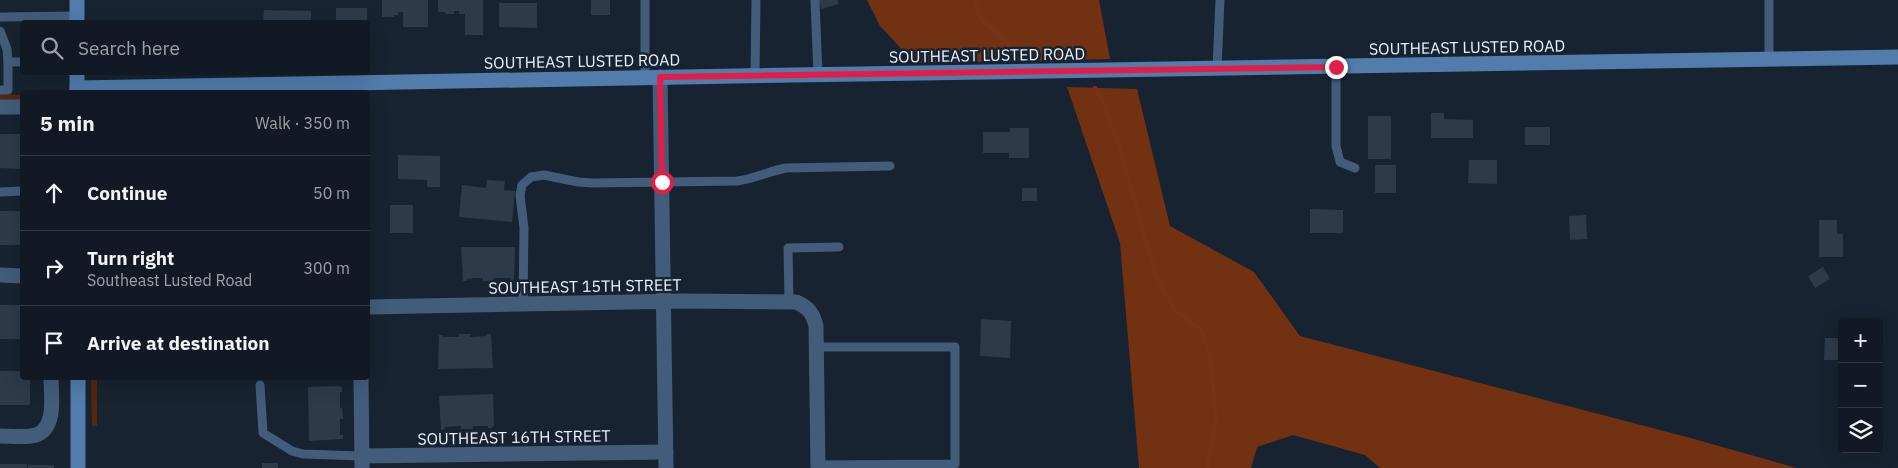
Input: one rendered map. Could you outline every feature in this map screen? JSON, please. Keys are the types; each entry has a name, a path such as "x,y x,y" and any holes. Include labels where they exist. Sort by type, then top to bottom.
{"main road":[{"path":"77,0 77,19"},
{"name":"SOUTHEAST LUSTED ROAD","path":"77,90 365,87 755,75 1898,57"},
{"path":"77,75 77,90"},
{"path":"78,380 78,468"}],"street":[{"path":"660,77 666,468"},
{"path":"0,107 20,107"},
{"path":"0,275 20,276"},
{"name":"SOUTHEAST 15TH STREET","path":"370,307 664,302 796,303"},
{"path":"796,303 808,308 814,319 818,466"},
{"path":"0,436 35,436 42,432 48,425 51,410 51,380"},
{"path":"361,380 362,462"},
{"name":"SOUTHEAST 16TH STREET","path":"362,462 666,452"}],"lane":[{"path":"645,0 645,77"},
{"path":"755,75 756,0"},
{"path":"815,0 818,75"},
{"path":"1217,69 1220,0"},
{"path":"1769,0 1769,60"},
{"path":"0,17 77,19"},
{"path":"0,31 7,49 8,62 8,90 0,90"},
{"path":"8,62 20,62"},
{"path":"1336,67 1338,154 1340,162 1355,168"},
{"path":"524,304 524,228 520,195 522,185 531,177 544,176 578,182 737,181 786,168 890,166"},
{"path":"0,192 20,191"},
{"path":"796,303 788,248 839,247"},
{"path":"816,348 955,347 955,464 818,466"},
{"path":"260,385 263,433 292,451 362,462"}],"shaded area":[{"path":"867,0 1099,0 1110,59 918,63 912,60 880,26"},
{"path":"1067,87 1137,89 1170,226 1254,272 1300,336 1687,437 1797,468 1380,468 1365,455 1293,435 1257,447 1251,468 1139,468 1120,243"},
{"path":"0,94 20,95 20,103 0,103"},
{"path":"91,380 97,380 97,426 92,426"}],"building":[{"path":"382,0 428,0 428,27 403,27 403,12 398,12 398,15 394,15 394,17 382,17"},
{"path":"438,0 483,0 483,35 465,35 465,14 459,14 459,11 454,11 454,14 438,12"},
{"path":"591,0 610,0 610,15 591,15"},
{"path":"819,0 837,0 839,4 821,9"},
{"path":"499,3 537,3 537,28 499,27"},
{"path":"336,8 367,8 367,20 336,20"},
{"path":"264,10 311,11 311,20 263,20"},
{"path":"1431,113 1444,113 1444,119 1473,120 1473,138 1431,138"},
{"path":"1368,116 1391,116 1391,159 1368,159"},
{"path":"1525,127 1550,127 1550,145 1525,145"},
{"path":"1010,128 1029,128 1029,158 1009,158 1009,153 983,153 983,132 1010,132"},
{"path":"0,134 20,134 20,169 0,168"},
{"path":"398,155 440,156 440,187 427,187 427,180 398,179"},
{"path":"1469,160 1497,160 1497,184 1468,183"},
{"path":"1375,165 1396,165 1396,193 1375,193"},
{"path":"487,180 505,181 504,190 515,191 512,222 459,217 462,185 486,188"},
{"path":"1022,188 1037,188 1037,201 1022,201"},
{"path":"390,205 413,205 413,233 390,233"},
{"path":"1310,209 1343,210 1343,233 1310,233"},
{"path":"0,211 20,211 20,245 0,245"},
{"path":"1586,215 1587,239 1570,240 1569,216"},
{"path":"1819,220 1837,220 1837,234 1843,234 1843,257 1819,257"},
{"path":"461,247 515,247 514,281 510,281 510,278 494,278 494,281 483,281 483,278 475,278 463,281"},
{"path":"1823,267 1830,279 1815,288 1808,276"},
{"path":"0,305 20,305 20,339 0,339"},
{"path":"981,319 1011,321 1010,358 980,356"},
{"path":"459,334 470,334 470,337 491,334 493,368 438,369 439,335 443,335 443,337 459,337"},
{"path":"1825,338 1838,338 1838,360 1824,360"},
{"path":"0,371 20,371 20,380 30,380 30,405 0,405"},
{"path":"339,386 342,388 342,392 340,392 340,408 342,408 343,419 340,419 340,435 343,435 343,439 309,441 308,387"},
{"path":"493,394 494,426 492,428 488,428 488,426 473,426 473,429 461,429 461,426 445,427 445,429 441,430 439,396"},
{"path":"262,463 278,463 278,468 262,468"},
{"path":"0,464 27,464 27,468 0,468"},
{"path":"28,465 54,465 54,468 28,468"}],"waterway":[{"path":"974,0 981,19 1011,47"},
{"path":"1095,88 1102,100 1120,148 1155,274 1174,309 1200,329 1204,337 1211,363 1216,421 1207,468"}],"route":[{"path":"662,182 660,77 1336,67"}]}
